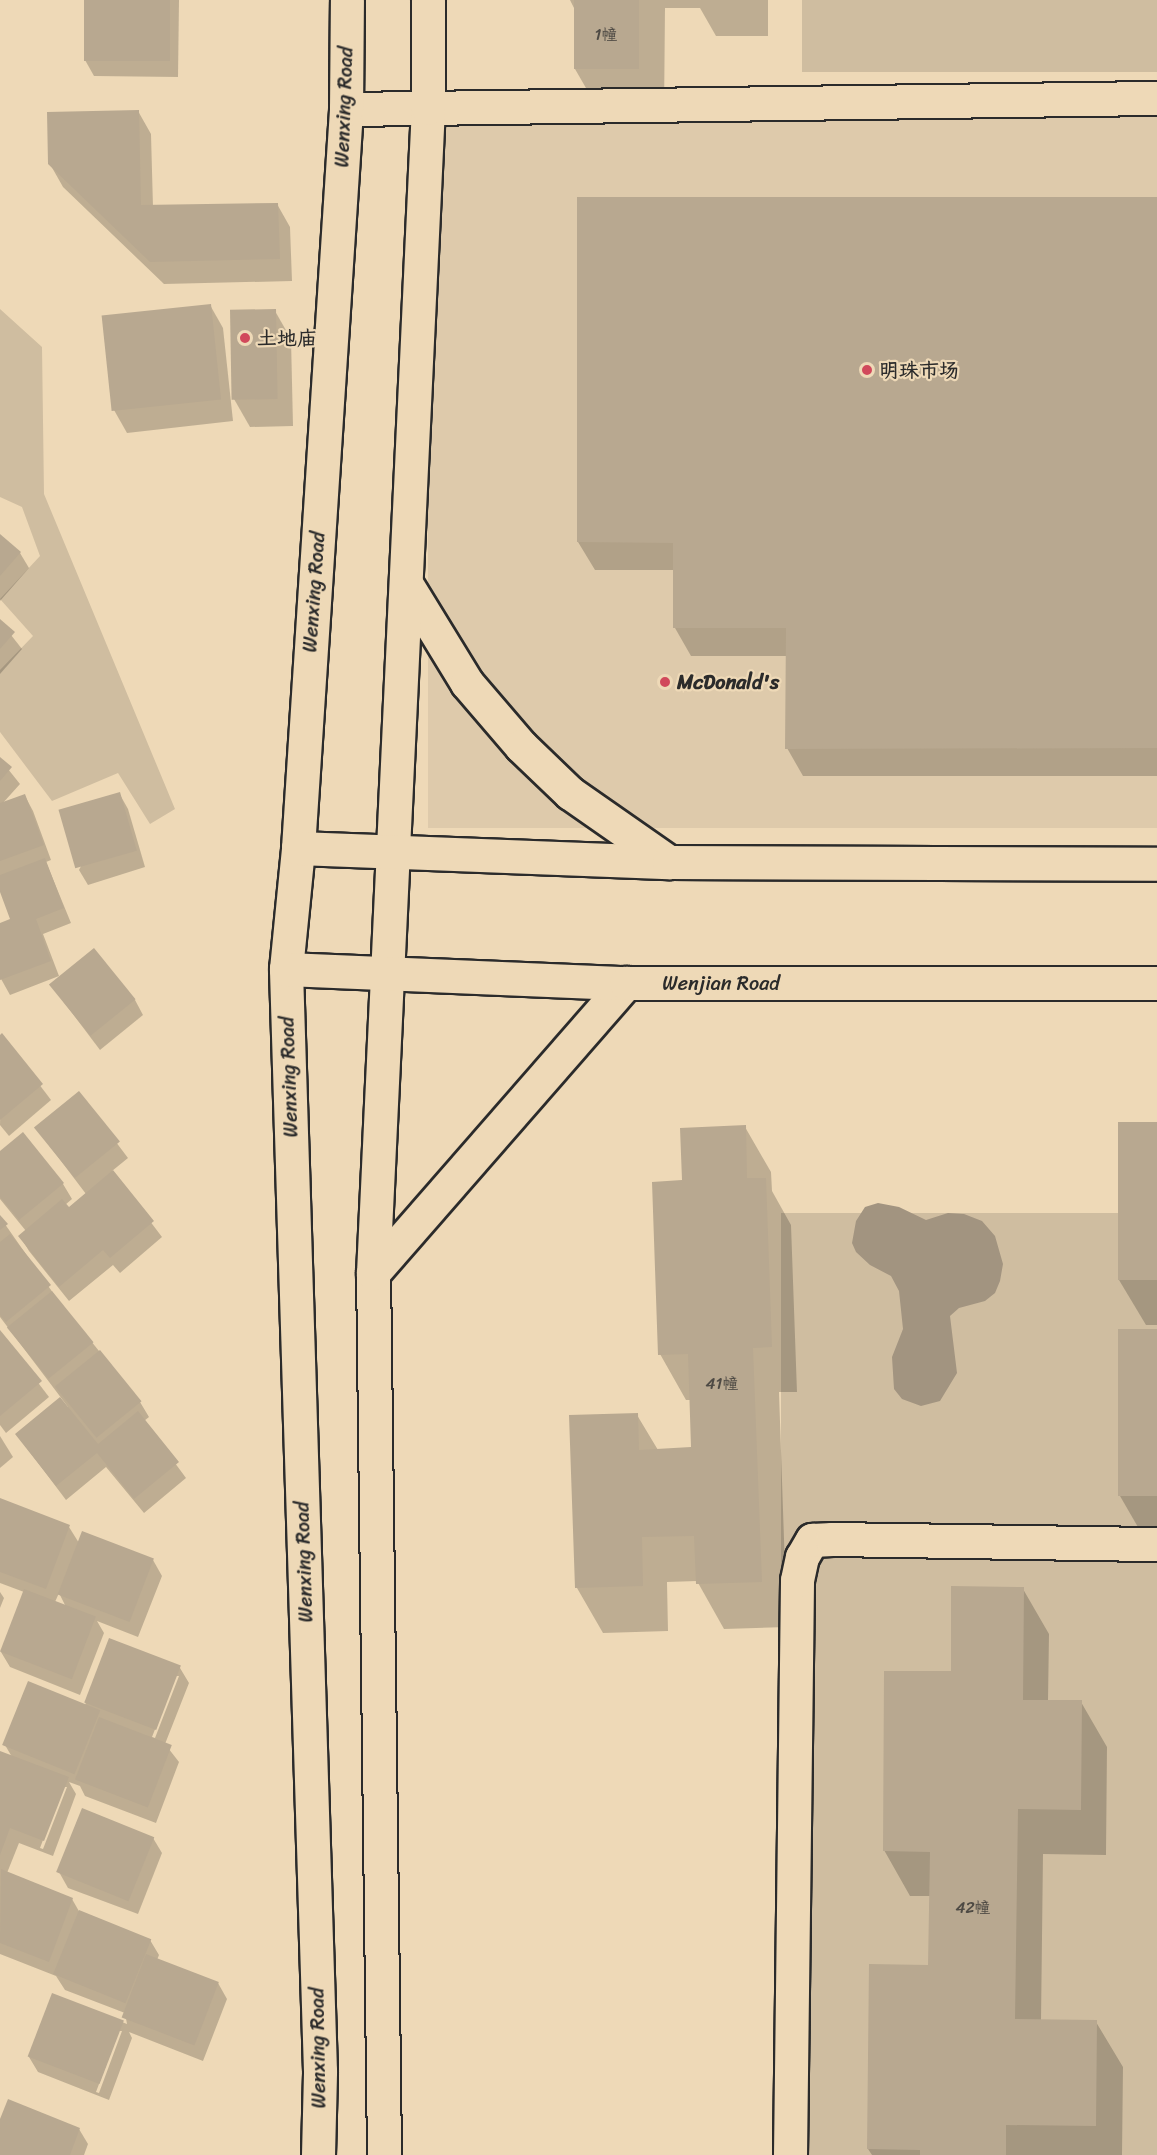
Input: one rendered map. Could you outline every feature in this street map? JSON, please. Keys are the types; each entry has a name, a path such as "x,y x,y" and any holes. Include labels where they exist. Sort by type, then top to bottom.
{"street":[{"name":"Wenxing Road","path":"318,2155 319,2047 286,969 298,848 346,109 347,0"},
{"path":"384,2155 373,1273 428,108 428,0"},
{"path":"346,109 1157,98"},
{"path":"407,585 467,683 521,746 570,793 669,862"},
{"path":"298,848 669,862 1157,864"},
{"name":"Wenjian Road","path":"286,969 626,983 1157,983"},
{"path":"373,1273 626,983"},
{"path":"790,2155 797,1580 802,1557 812,1540 1157,1544"}],"shaded area":[{"path":"802,0 1157,0 1157,72 802,72"},
{"path":"428,98 1157,98 1157,828 428,828"},
{"path":"0,309 42,347 44,494 175,809 150,824 118,773 52,801 0,732 0,670 33,636 0,599 40,556 22,507 0,497"},
{"path":"878,1203 899,1207 926,1220 948,1213 964,1214 982,1221 995,1236 1003,1264 995,1293 985,1301 959,1308 950,1316 957,1373 940,1401 921,1406 902,1399 894,1389 892,1357 903,1329 899,1291 891,1276 870,1265 856,1252 852,1243 856,1221 865,1207"},
{"path":"781,1213 1157,1213 1157,2155 781,2155"}],"building":[{"path":"84,0 170,0 170,61 84,61"},
{"path":"574,0 639,0 639,69 574,69"},
{"path":"139,110 141,205 278,203 280,259 150,262 48,164 47,112"},
{"name":"明珠市场","path":"577,197 1157,197 1157,748 785,749 786,628 673,628 673,543 577,542"},
{"path":"211,304 221,399 112,411 102,315"},
{"path":"276,309 278,399 232,400 230,310"},
{"path":"0,534 21,552 0,576"},
{"path":"0,619 15,632 0,649"},
{"path":"0,757 12,767 0,781"},
{"path":"120,792 137,851 75,868 58,810"},
{"path":"25,794 44,845 0,861 0,803"},
{"path":"45,858 64,908 36,919 51,961 0,980 0,923 10,919 0,892 0,875"},
{"path":"94,948 136,999 90,1036 49,985"},
{"path":"2,1033 43,1084 0,1120 0,1035"},
{"path":"79,1091 120,1142 75,1178 34,1128"},
{"path":"1118,1122 1157,1122 1157,1280 1118,1280"},
{"path":"746,1125 747,1178 766,1178 772,1347 753,1348 762,1582 696,1584 694,1536 642,1537 643,1586 575,1588 569,1415 638,1413 639,1450 691,1447 688,1354 658,1355 652,1182 682,1180 680,1128"},
{"path":"23,1132 64,1183 19,1220 0,1197 0,1151"},
{"path":"113,1170 154,1221 110,1258 103,1250 59,1287 18,1236 62,1199 69,1207"},
{"path":"0,1215 8,1224 0,1230"},
{"path":"10,1234 51,1285 6,1322 0,1315 0,1242"},
{"path":"52,1291 94,1342 48,1379 7,1328"},
{"path":"1118,1329 1157,1329 1157,1496 1118,1496"},
{"path":"0,1330 42,1381 0,1416"},
{"path":"100,1350 142,1401 96,1438 55,1387"},
{"path":"60,1397 98,1444 138,1411 179,1462 134,1499 97,1453 56,1486 15,1434"},
{"path":"0,1498 70,1525 46,1589 0,1572"},
{"path":"82,1531 154,1559 130,1622 58,1594"},
{"path":"951,1586 1024,1587 1023,1700 1082,1700 1081,1810 1018,1809 1015,2019 1097,2020 1096,2126 1006,2125 1006,2155 920,2155 920,2150 867,2149 869,1964 928,1965 930,1852 883,1851 884,1671 951,1671"},
{"path":"24,1589 96,1617 72,1679 0,1652"},
{"path":"109,1638 181,1666 156,1730 84,1702"},
{"path":"28,1681 100,1710 74,1774 2,1745"},
{"path":"99,1717 172,1745 148,1808 75,1780"},
{"path":"0,1751 69,1777 44,1841 10,1828 0,1855"},
{"path":"82,1808 154,1837 128,1901 56,1872"},
{"path":"1,1869 73,1898 49,1962 0,1943"},
{"path":"79,1910 151,1939 125,2003 53,1974"},
{"path":"146,1954 219,1982 194,2045 122,2017"},
{"path":"52,1993 124,2021 100,2084 28,2056"},
{"path":"8,2099 80,2128 70,2155 0,2155 0,2119"}],"place":[{"name":"土地庙","path":"245,338"},
{"name":"明珠市场","path":"867,370"},
{"name":"McDonald's","path":"665,682"}]}
